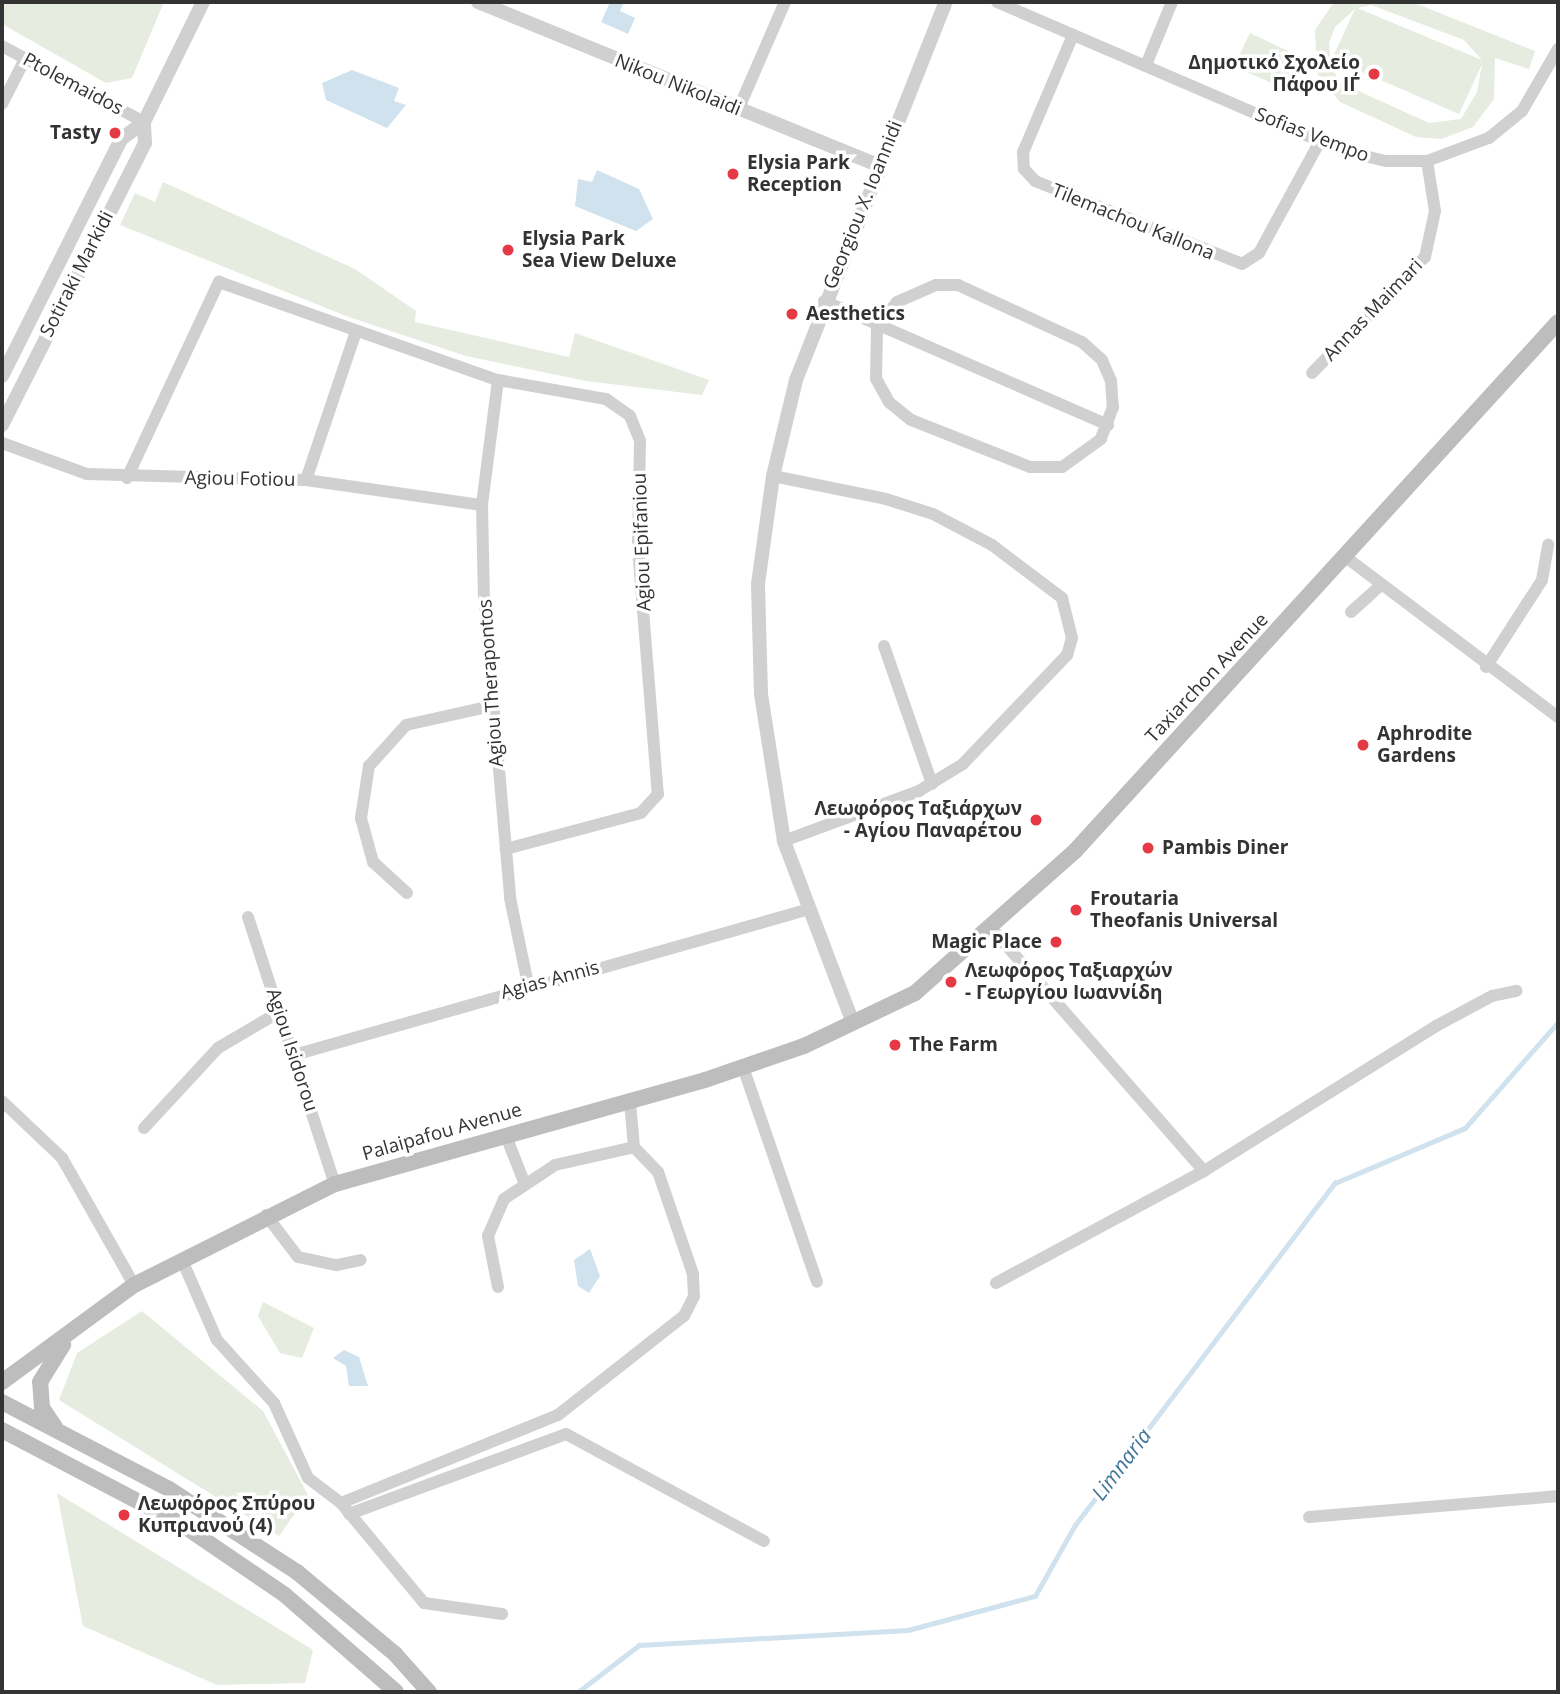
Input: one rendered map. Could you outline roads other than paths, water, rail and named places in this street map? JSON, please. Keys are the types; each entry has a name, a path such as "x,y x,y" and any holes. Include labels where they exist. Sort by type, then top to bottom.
{"main road":[{"name":"Taxiarchon Avenue","path":"853,1023 932,982 1075,851 1347,558 1558,322"},
{"name":"Palaipafou Avenue","path":"2,1382 68,1337 134,1285 266,1214 335,1184 630,1102 743,1067 853,1023"},
{"name":"Palaipafou Avenue","path":"57,1430 42,1408 40,1382 68,1337"},
{"path":"2,1402 169,1489 298,1572 396,1654 429,1692"},
{"path":"2,1430 181,1524 285,1595 396,1692"}],"street":[{"name":"Sotiraki Markidi","path":"2,376 121,139 144,122 203,2"},
{"name":"Nikou Nikolaidi","path":"478,2 879,166"},
{"path":"738,110 785,2"},
{"name":"Georgiou X. Ioannidi","path":"853,1023 806,910 784,841 766,748 757,637 773,476 824,301 946,2"},
{"name":"Sofias Vempo","path":"997,2 1367,159 1427,161 1471,148 1509,122 1534,95 1558,49"},
{"path":"1146,65 1172,2"},
{"name":"Tilemachou Kallona","path":"1073,35 1023,152 1024,169 1034,181 1242,264 1259,253 1320,141"},
{"name":"Ptolemaidos","path":"2,46 144,122"},
{"path":"2,104 25,59"},
{"name":"Sotiraki Markidi","path":"2,425 145,143 144,122"},
{"name":"Annas Maimari","path":"1312,373 1425,257 1435,211 1427,161"},
{"name":"Agiou Epifaniou","path":"127,478 219,282 355,334 498,380 606,400 636,426 638,548 659,783 654,802 641,813 506,849"},
{"path":"936,285 958,285 1013,308 1082,342 1102,360 1113,407 1108,425 1101,439 1062,467 1030,467 911,420 889,402 876,379 877,327 897,302 936,285"},
{"path":"824,301 877,327 1108,425"},
{"path":"306,480 355,334"},
{"name":"Agiou Therapontos","path":"498,380 482,505 491,706 506,849 528,984"},
{"name":"Agiou Fotiou","path":"2,443 87,474 127,478 306,480 482,505"},
{"path":"773,476 933,514 992,545 1062,598 1071,618 1067,655 993,738 932,784 784,841"},
{"path":"1486,667 1542,580 1548,545"},
{"path":"1347,558 1486,667 1558,717"},
{"path":"1351,612 1380,586"},
{"path":"884,646 932,784"},
{"path":"407,893 373,862 360,818 369,766 406,725 491,706"},
{"name":"Agias Annis","path":"295,1055 528,984 806,910"},
{"name":"Agiou Isidorou","path":"248,917 335,1184"},
{"path":"992,929 1204,1171"},
{"path":"996,1283 1204,1171 1376,1060 1492,996 1516,991"},
{"path":"144,1128 218,1048 279,1012"},
{"path":"743,1067 817,1282"},
{"path":"2,1101 62,1158 134,1285"},
{"path":"345,1509 574,1406 691,1306 693,1274 658,1172 634,1147 630,1102"},
{"path":"506,1136 524,1182"},
{"path":"498,1287 488,1236 492,1217 524,1182 573,1158 634,1147"},
{"path":"266,1214 298,1257 337,1265 360,1260"},
{"path":"182,1260 217,1340 274,1403 309,1478 345,1509 424,1603 502,1614"},
{"path":"345,1509 512,1452 572,1436 764,1541"},
{"path":"498,1439 512,1452"},
{"path":"1309,1517 1558,1496"}],"water":[{"path":"610,2 624,2 620,11 635,18 628,34 601,22"},
{"path":"352,70 399,88 394,101 406,105 387,128 326,100 322,83"},
{"path":"597,170 639,189 653,219 636,231 575,206 578,179 592,182"},
{"path":"590,1249 600,1276 589,1293 578,1286 574,1260"},
{"path":"344,1350 359,1357 368,1386 349,1386 346,1366 333,1358"}],"waterway":[{"name":"Limnaria","path":"578,1692 639,1645 908,1630 1035,1596 1075,1525 1335,1183 1465,1128 1558,1022"}],"place":[{"name":"Δημοτικό Σχολείο Πάφου ΙΓ΄","path":"1374,74"},
{"name":"Tasty","path":"115,133"},
{"name":"Elysia Park Reception","path":"733,174"},
{"name":"Elysia Park Sea View Deluxe","path":"508,250"},
{"name":"Aesthetics","path":"792,314"},
{"name":"Aphrodite Gardens","path":"1363,745"},
{"name":"Λεωφόρος Ταξιάρχων - Αγίου Παναρέτου","path":"1036,820"},
{"name":"Pambis Diner","path":"1148,848"},
{"name":"Froutaria Theofanis Universal","path":"1076,910"},
{"name":"Magic Place","path":"1056,942"},
{"name":"Λεωφόρος Ταξιαρχών - Γεωργίου Ιωαννίδη","path":"951,982"},
{"name":"The Farm","path":"895,1045"},
{"name":"Λεωφόρος Σπύρου Κυπριανού (4)","path":"124,1515"}]}
